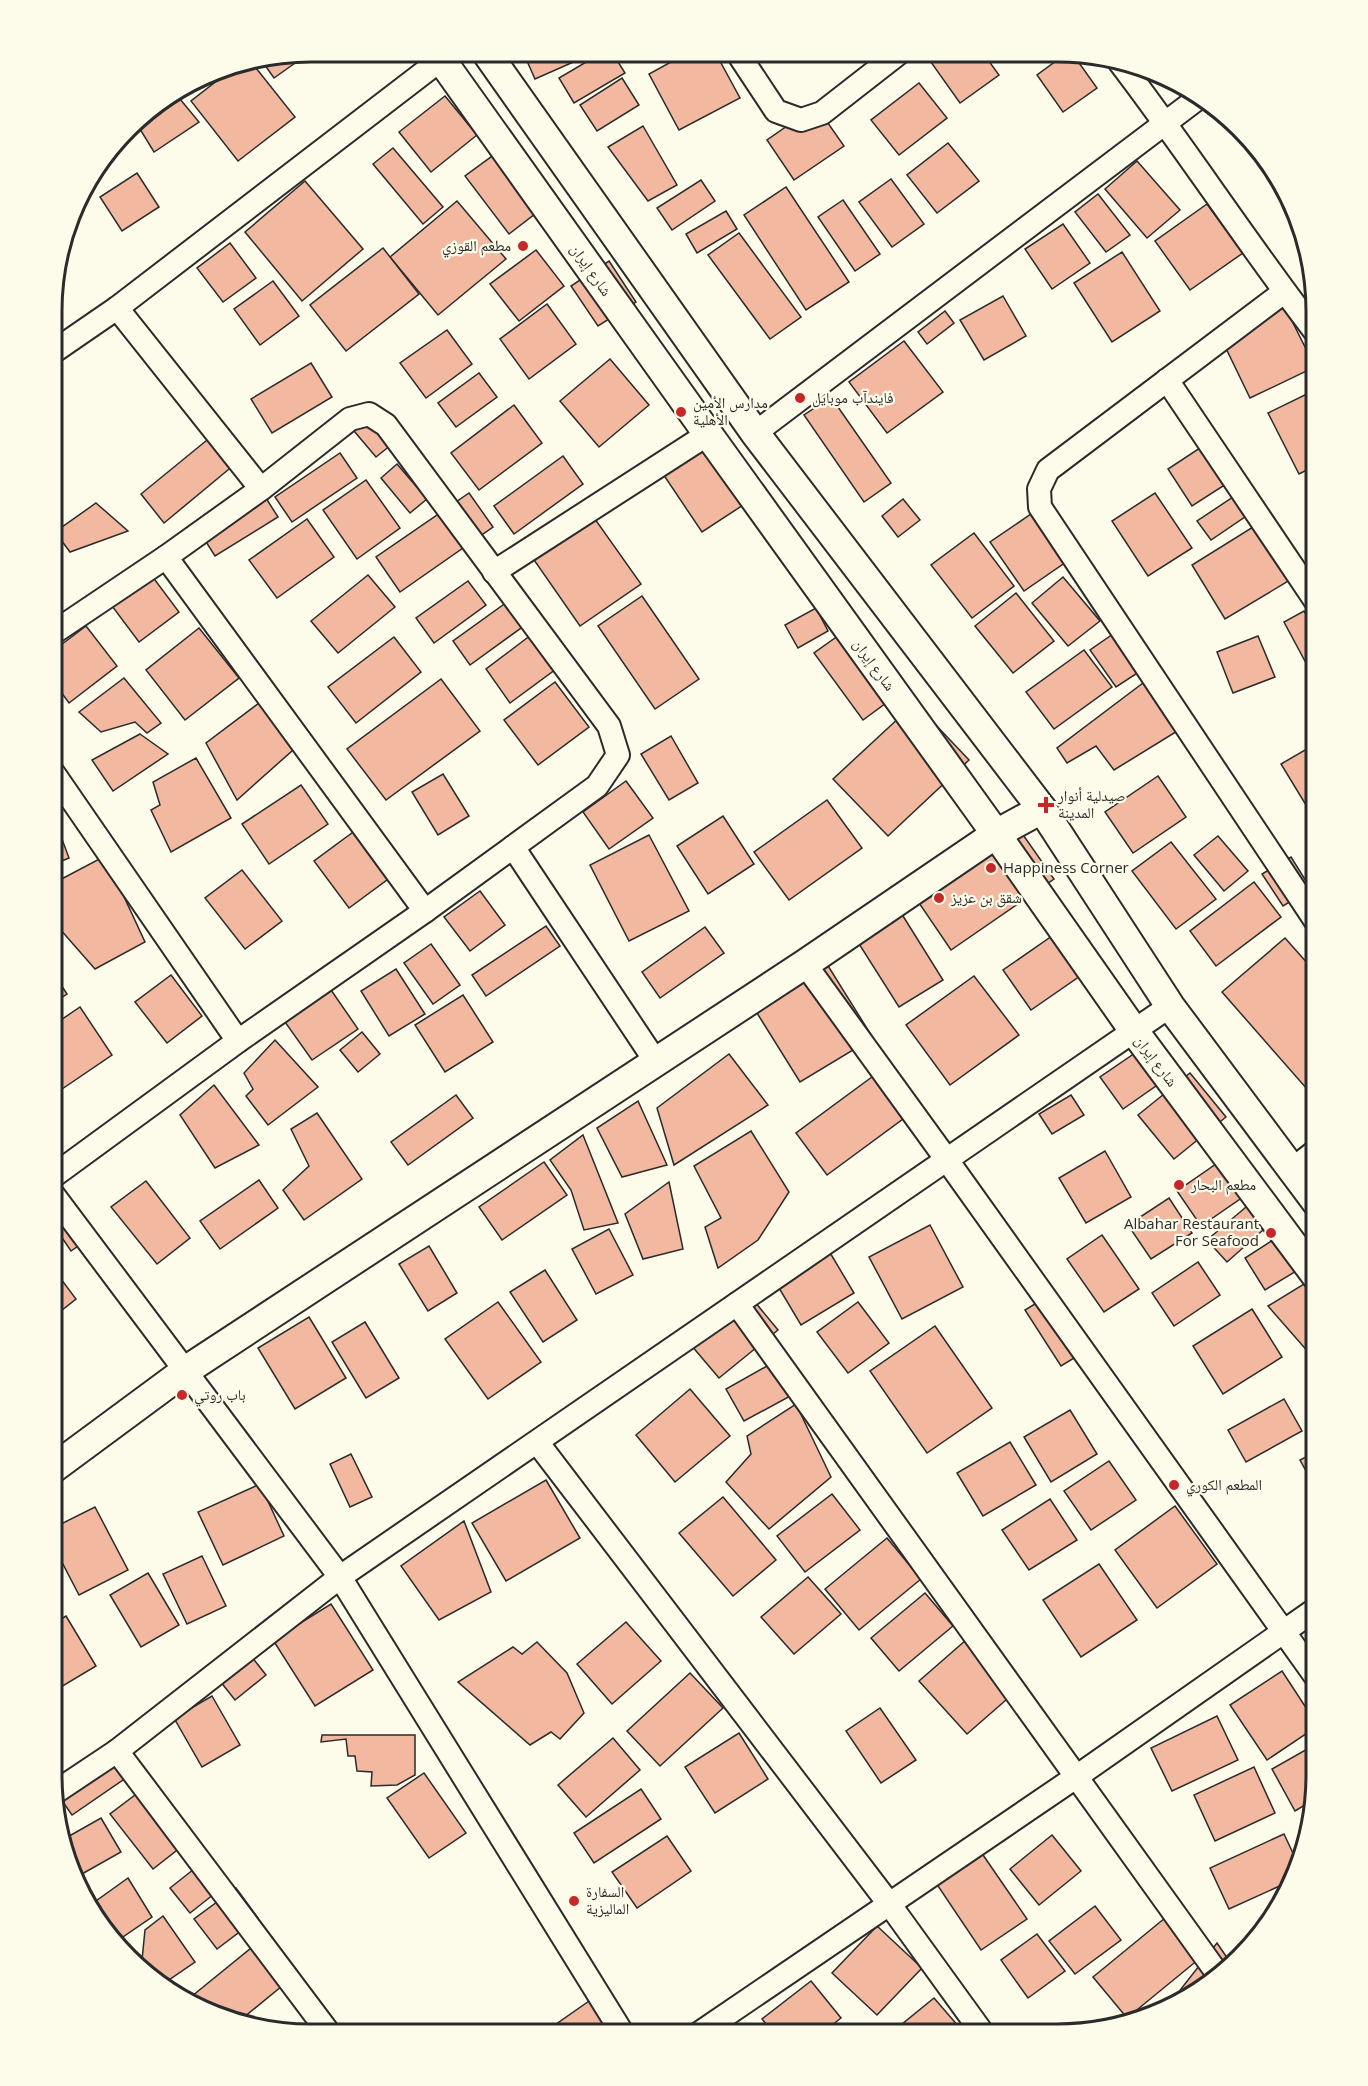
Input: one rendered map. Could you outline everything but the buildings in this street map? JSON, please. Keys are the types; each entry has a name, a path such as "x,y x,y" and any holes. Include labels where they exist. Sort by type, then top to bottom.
{"street":[{"path":"62,346 117,308 432,62"},
{"name":"شارع إيران","path":"448,62 708,434 996,834 1134,1031 1306,1262"},
{"path":"494,62 756,433 1041,809 1170,1006 1306,1187"},
{"path":"744,62 776,111 801,120 822,113 887,62"},
{"path":"1127,72 1167,123 1284,292 1306,320"},
{"path":"494,572 708,434 756,433 1194,102"},
{"path":"1284,292 1048,470 1040,489 1040,507 1306,892"},
{"path":"117,308 261,489"},
{"path":"1167,380 1306,587"},
{"path":"62,627 261,489 350,419 369,414 386,424 609,726 618,755 597,786 425,911 238,1041 62,1170"},
{"path":"166,557 425,911"},
{"path":"62,786 238,1041"},
{"path":"62,1462 185,1371 656,1062 996,834 1041,809"},
{"path":"513,847 656,1062"},
{"path":"804,964 947,1160 1306,1663"},
{"path":"62,1788 117,1751 340,1577 1170,1006"},
{"path":"1293,1169 1306,1159"},
{"path":"62,1207 340,1577 617,2024"},
{"path":"737,1304 1214,1969"},
{"path":"537,1442 890,1905 976,2024"},
{"path":"714,2024 890,1905 1306,1617"},
{"path":"117,1751 322,2024"}],"place":[{"name":"مطعم القوزي","path":"523,246"},
{"name":"فايندآب موبايل","path":"800,398"},
{"name":"مدارس الأمين الأهلية","path":"681,412"},
{"name":"صيدلية أنوار المدينة","path":"1046,805"},
{"name":"Happiness Corner","path":"991,868"},
{"name":"شقق بن عزيز","path":"939,898"},
{"name":"مطعم البحار","path":"1179,1185"},
{"name":"Albahar Restaurant For Seafood","path":"1271,1233"},
{"name":"باب روتي","path":"182,1395"},
{"name":"المطعم الكوري","path":"1174,1485"},
{"name":"السفارة الماليزية","path":"574,1901"}]}
